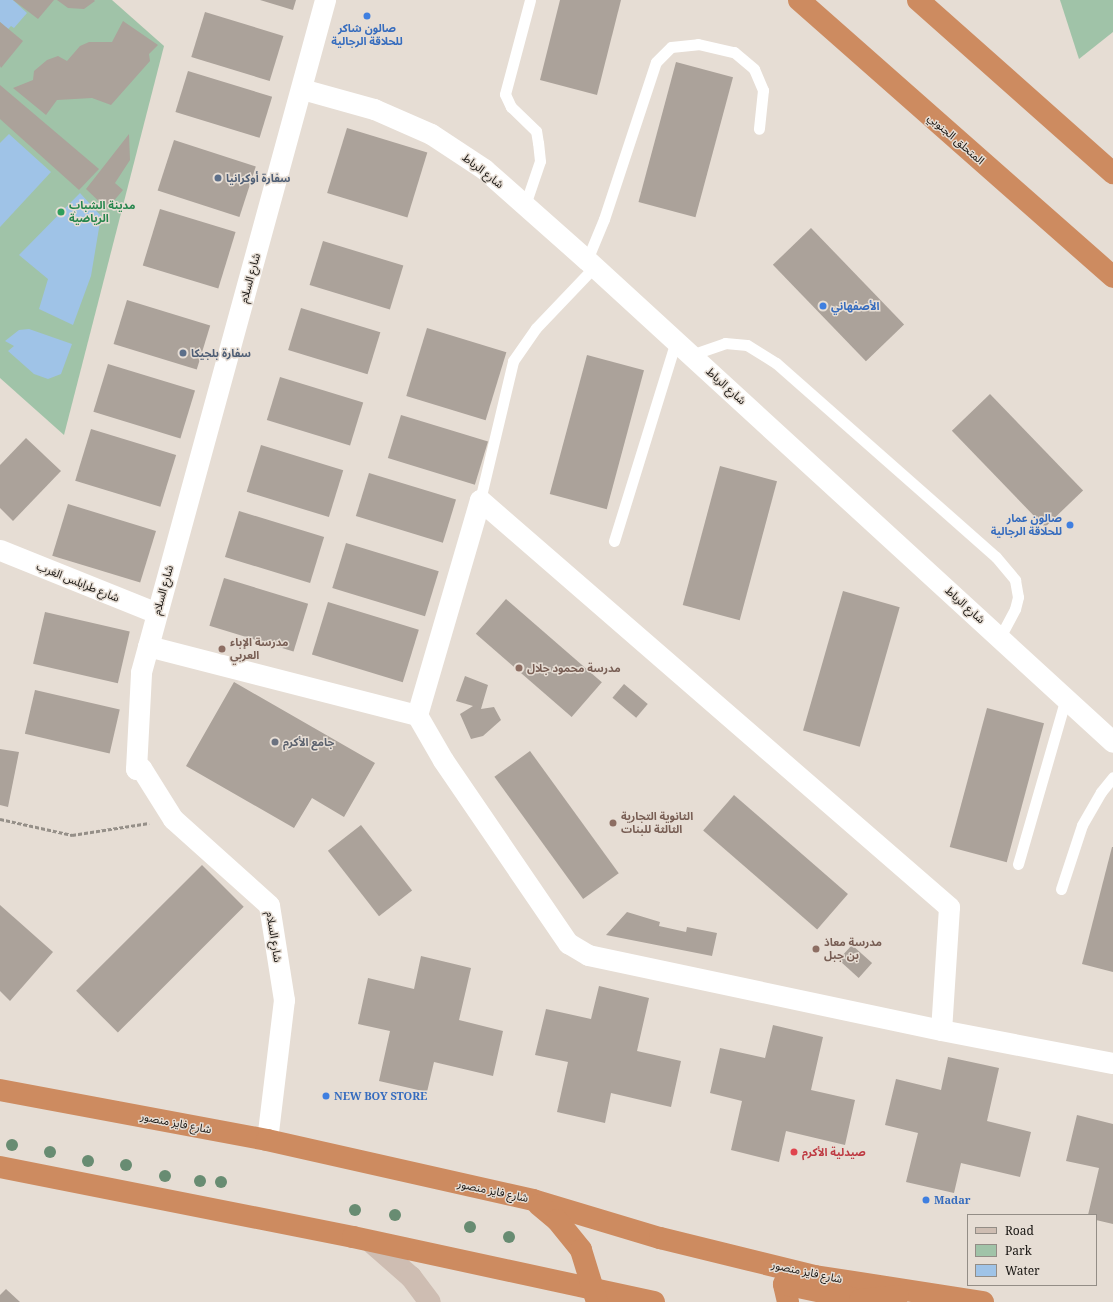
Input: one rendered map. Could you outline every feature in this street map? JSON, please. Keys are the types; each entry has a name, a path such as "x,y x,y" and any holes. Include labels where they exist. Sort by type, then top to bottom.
{"highway":[{"name":"المتحلق الجنوبي","path":"799,0 1113,277"},
{"path":"918,0 1108,163"},
{"name":"شارع فايز منصور","path":"0,1090 268,1140 533,1200 660,1238 815,1276 933,1293 983,1302"},
{"path":"0,1166 371,1242 596,1297 654,1302"},
{"path":"533,1200 557,1220 581,1250 596,1297"},
{"path":"788,1302 784,1284 860,1300 933,1293"}],"main road":[{"path":"371,1242 411,1277 430,1302"}],"street":[{"name":"شارع السلام","path":"268,1140 284,1000 269,905 174,819 141,768 136,769 141,672 302,89 325,0"},
{"name":"شارع الرباط","path":"302,89 374,109 432,134 484,170 684,348 1113,742"},
{"path":"417,715 480,500 949,907 941,1030"},
{"name":"شارع طرابلس الغرب","path":"0,550 157,613"},
{"path":"148,646 417,715 443,760 568,943 588,956 941,1030 1113,1063"}],"lane":[{"path":"525,205 540,161 536,131 511,107 505,94 530,0"},
{"path":"480,500 513,361 536,328 590,263 656,62 670,47 698,44 734,52 754,69 763,90 759,129"},
{"path":"614,541 684,348 725,343 747,345 776,363 996,557 1015,580 1018,597 1015,609 1000,637"},
{"path":"1018,864 1066,698"},
{"path":"1061,889 1082,825 1101,792 1113,777"}],"path":[{"path":"0,819 72,835 174,819"}],"green space":[{"name":"مدينة الشباب الرياضية","path":"0,0 112,0 164,46 64,435 0,378"},
{"path":"1060,0 1113,0 1113,32 1079,59"}],"water":[{"path":"0,0 13,0 27,13 14,28 11,26 8,29 0,22"},
{"path":"9,134 51,172 0,227 0,143"},
{"path":"80,193 101,216 91,276 73,325 39,309 48,279 19,255"},
{"path":"29,329 72,344 61,374 48,379 34,374 8,351 14,346 5,341 19,330"}],"building":[{"path":"13,0 54,0 38,19"},
{"path":"57,0 95,1 84,9 68,8"},
{"path":"260,0 296,0 293,10"},
{"path":"560,0 621,0 597,95 540,80"},
{"path":"205,12 283,36 270,81 191,57"},
{"path":"123,21 158,45 149,54 150,61 111,105 92,98 57,100 46,115 13,88 33,80 34,71 47,60 58,56 67,61 80,46 89,42 112,42"},
{"path":"0,22 23,41 1,68 0,66"},
{"path":"676,62 733,77 695,217 638,202"},
{"path":"188,71 272,97 260,138 175,112"},
{"path":"0,85 99,169 79,190 0,119"},
{"path":"347,128 427,153 407,218 327,193"},
{"path":"129,134 130,160 115,183 123,190 107,209 86,189"},
{"path":"174,140 256,167 239,217 158,190"},
{"path":"160,209 236,232 218,289 143,265"},
{"path":"811,228 904,324 866,361 773,265"},
{"path":"323,241 403,266 390,310 310,285"},
{"path":"127,300 210,325 197,369 114,344"},
{"path":"301,308 380,332 368,374 288,350"},
{"path":"427,328 506,352 486,420 406,396"},
{"path":"587,355 644,370 607,509 550,494"},
{"path":"108,364 195,391 180,438 93,412"},
{"path":"280,377 363,402 350,445 267,420"},
{"path":"990,394 1083,490 1045,527 952,431"},
{"path":"401,415 488,442 475,485 388,458"},
{"path":"91,429 176,455 160,507 75,481"},
{"path":"26,438 61,471 13,521 0,508 0,465"},
{"path":"261,445 343,470 329,517 247,492"},
{"path":"720,466 777,481 740,620 683,605"},
{"path":"369,473 456,500 443,543 356,516"},
{"path":"68,504 156,531 140,583 52,556"},
{"path":"239,511 324,537 310,583 225,557"},
{"path":"346,543 439,571 425,616 332,588"},
{"path":"224,578 308,604 294,652 209,626"},
{"path":"843,591 900,607 860,747 803,730"},
{"path":"506,599 602,682 572,717 476,634"},
{"path":"328,602 419,630 403,682 312,655"},
{"path":"45,612 130,632 118,683 33,664"},
{"path":"465,676 488,685 481,709 494,707 501,720 483,736 471,739 460,714 473,706 456,701"},
{"path":"234,682 375,763 344,817 312,798 294,828 186,766"},
{"path":"624,684 648,704 636,718 612,698"},
{"path":"35,690 120,710 110,753 25,734"},
{"path":"987,708 1044,723 1007,862 950,847"},
{"path":"0,749 19,752 8,807 0,805"},
{"path":"530,751 619,873 583,899 494,777"},
{"path":"734,795 848,894 817,930 703,830"},
{"path":"361,825 412,890 379,916 328,851"},
{"path":"1113,847 1113,972 1082,964"},
{"path":"202,865 244,907 118,1033 76,991"},
{"path":"0,905 53,952 10,1001 0,991"},
{"path":"627,912 660,922 659,926 686,932 687,927 717,933 712,956 606,935"},
{"path":"852,945 872,963 859,978 839,960"},
{"path":"421,956 471,968 459,1020 503,1031 493,1076 434,1062 427,1092 379,1081 390,1031 358,1024 368,978 414,989"},
{"path":"599,986 649,998 637,1051 681,1061 671,1107 611,1093 605,1123 557,1112 568,1062 535,1055 546,1009 591,1019"},
{"path":"773,1025 823,1037 811,1090 855,1100 845,1145 786,1131 779,1162 731,1150 742,1101 710,1093 720,1048 765,1058"},
{"path":"948,1057 999,1068 987,1121 1031,1132 1020,1177 961,1163 954,1193 906,1182 918,1133 885,1125 896,1079 941,1090"},
{"path":"1077,1115 1113,1124 1113,1224 1097,1220 1097,1214 1088,1214 1099,1168 1066,1161"},
{"path":"6,1289 20,1302 0,1302 0,1295"}],"place":[{"name":"صالون شاكر للحلاقة الرجالية","path":"367,16"},
{"name":"سفارة أوكرانيا","path":"218,178"},
{"name":"مدينة الشباب الرياضية","path":"61,212"},
{"name":"الأصفهاني","path":"823,306"},
{"name":"سفارة بلجيكا","path":"183,353"},
{"name":"صالون عمار للحلاقة الرجالية","path":"1070,525"},
{"name":"مدرسة الإباء العربي","path":"222,649"},
{"name":"مدرسة محمود جلال","path":"519,668"},
{"name":"جامع الأكرم","path":"275,742"},
{"name":"الثانوية التجارية الثالثة للبنات","path":"613,823"},
{"name":"مدرسة معاذ بن جبل","path":"816,949"},
{"name":"NEW BOY STORE","path":"326,1096"},
{"name":"صيدلية الأكرم","path":"794,1152"},
{"name":"Madar","path":"926,1200"}]}
